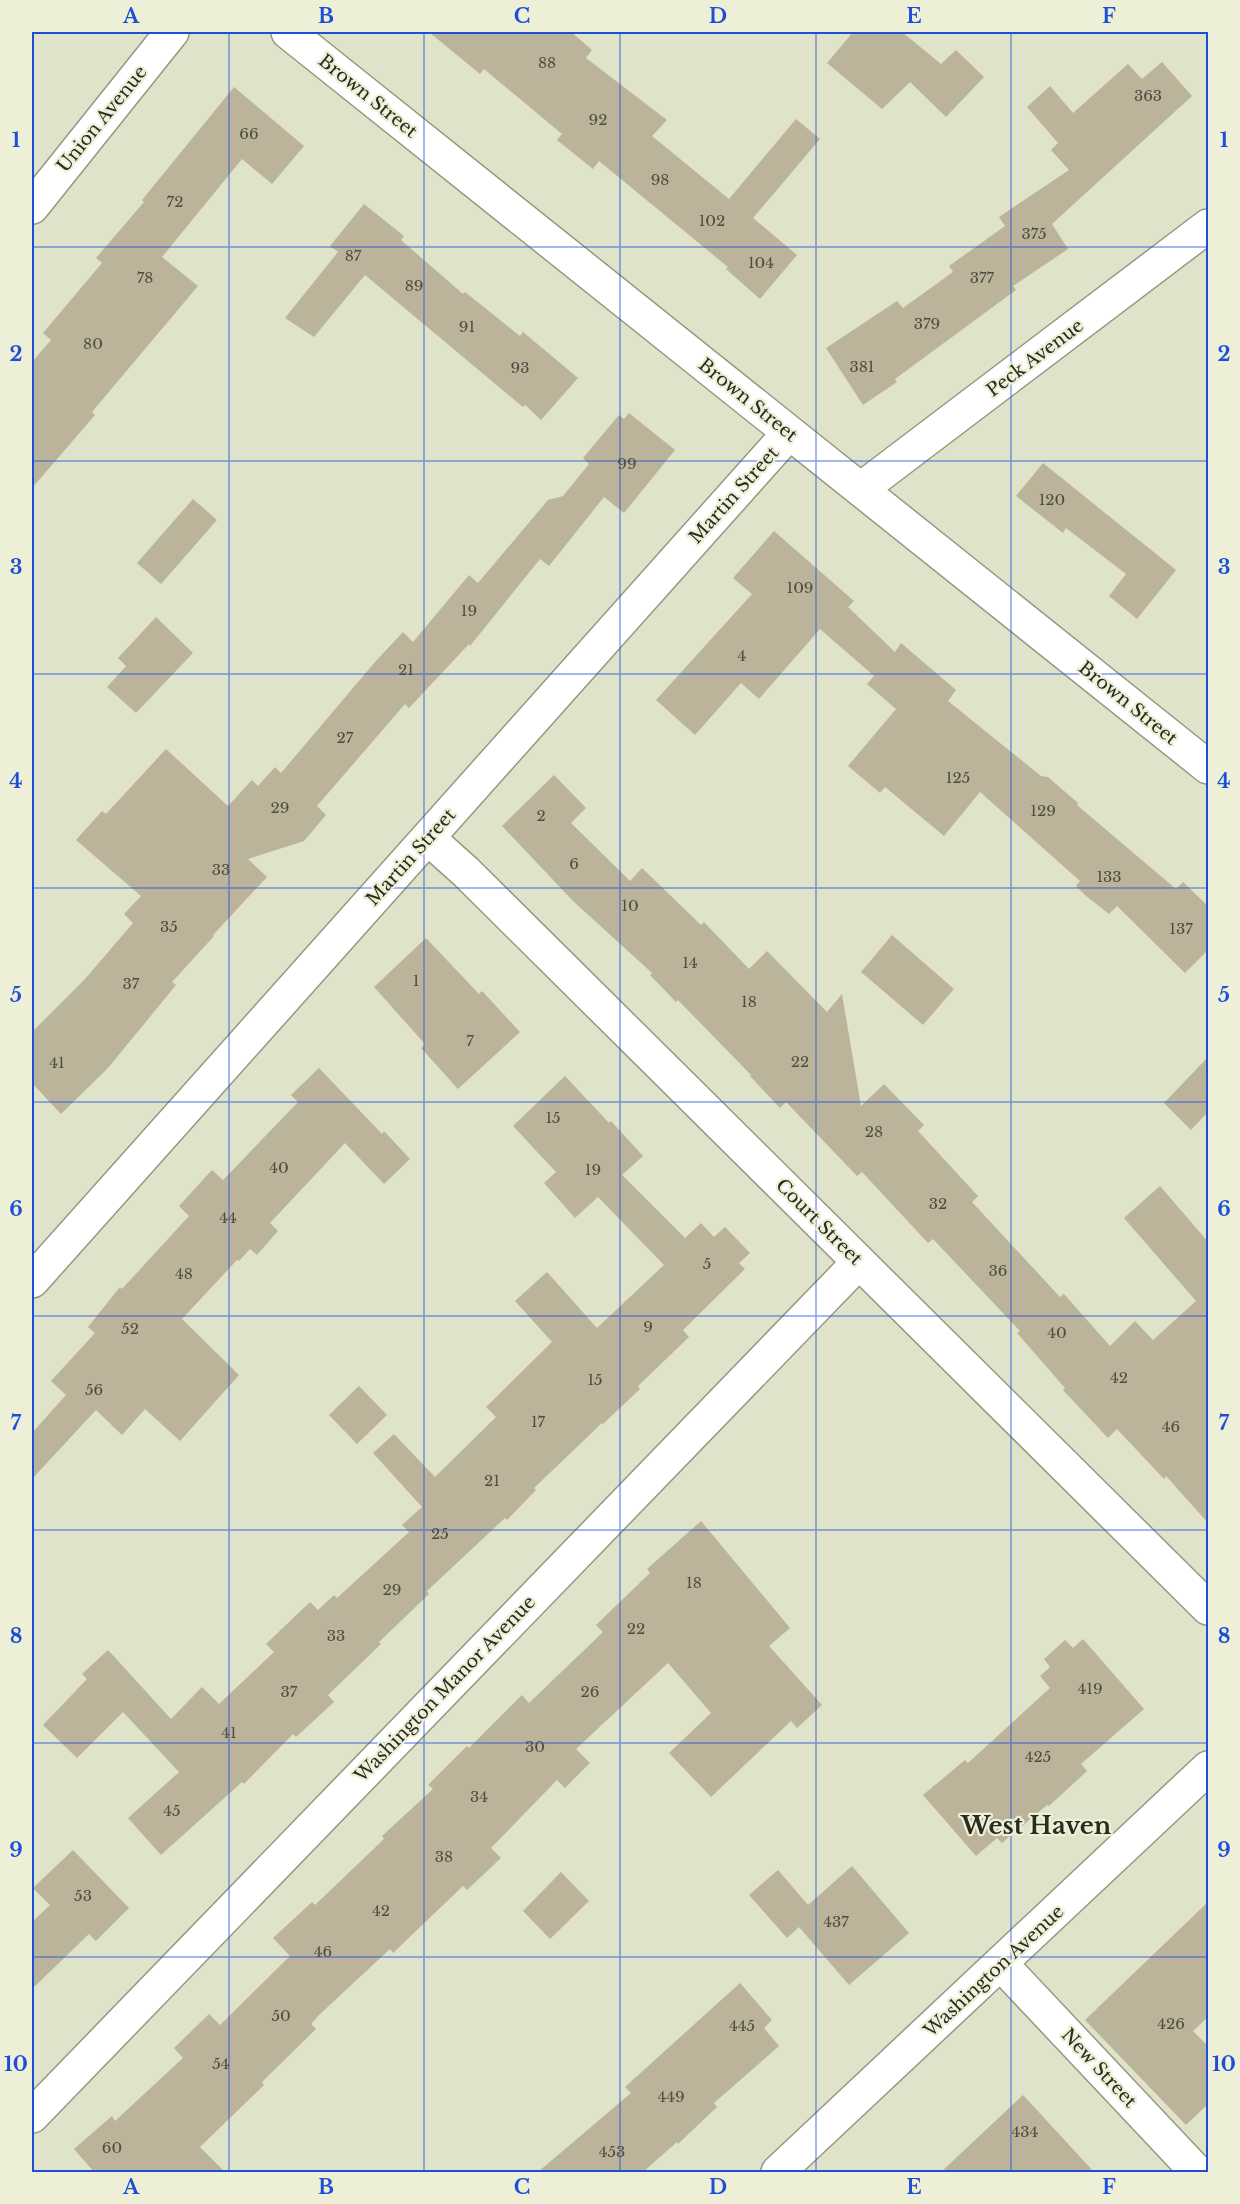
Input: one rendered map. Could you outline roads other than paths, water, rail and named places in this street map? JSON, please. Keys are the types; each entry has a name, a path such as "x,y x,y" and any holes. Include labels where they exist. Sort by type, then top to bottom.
{"street":[{"name":"Union Avenue","path":"32,207 172,32"},
{"name":"Brown Street","path":"288,32 1209,767"},
{"name":"Peck Avenue","path":"861,489 1209,226"},
{"name":"Martin Street","path":"32,1281 789,433"},
{"name":"Court Street","path":"428,838 466,872 1209,1608"},
{"name":"Washington Manor Avenue","path":"32,2116 859,1262"},
{"name":"Washington Avenue","path":"778,2172 1209,1768"},
{"name":"New Street","path":"1001,1964 1197,2172"}],"district":[{"name":"West Haven","path":"1036,1825"}]}
